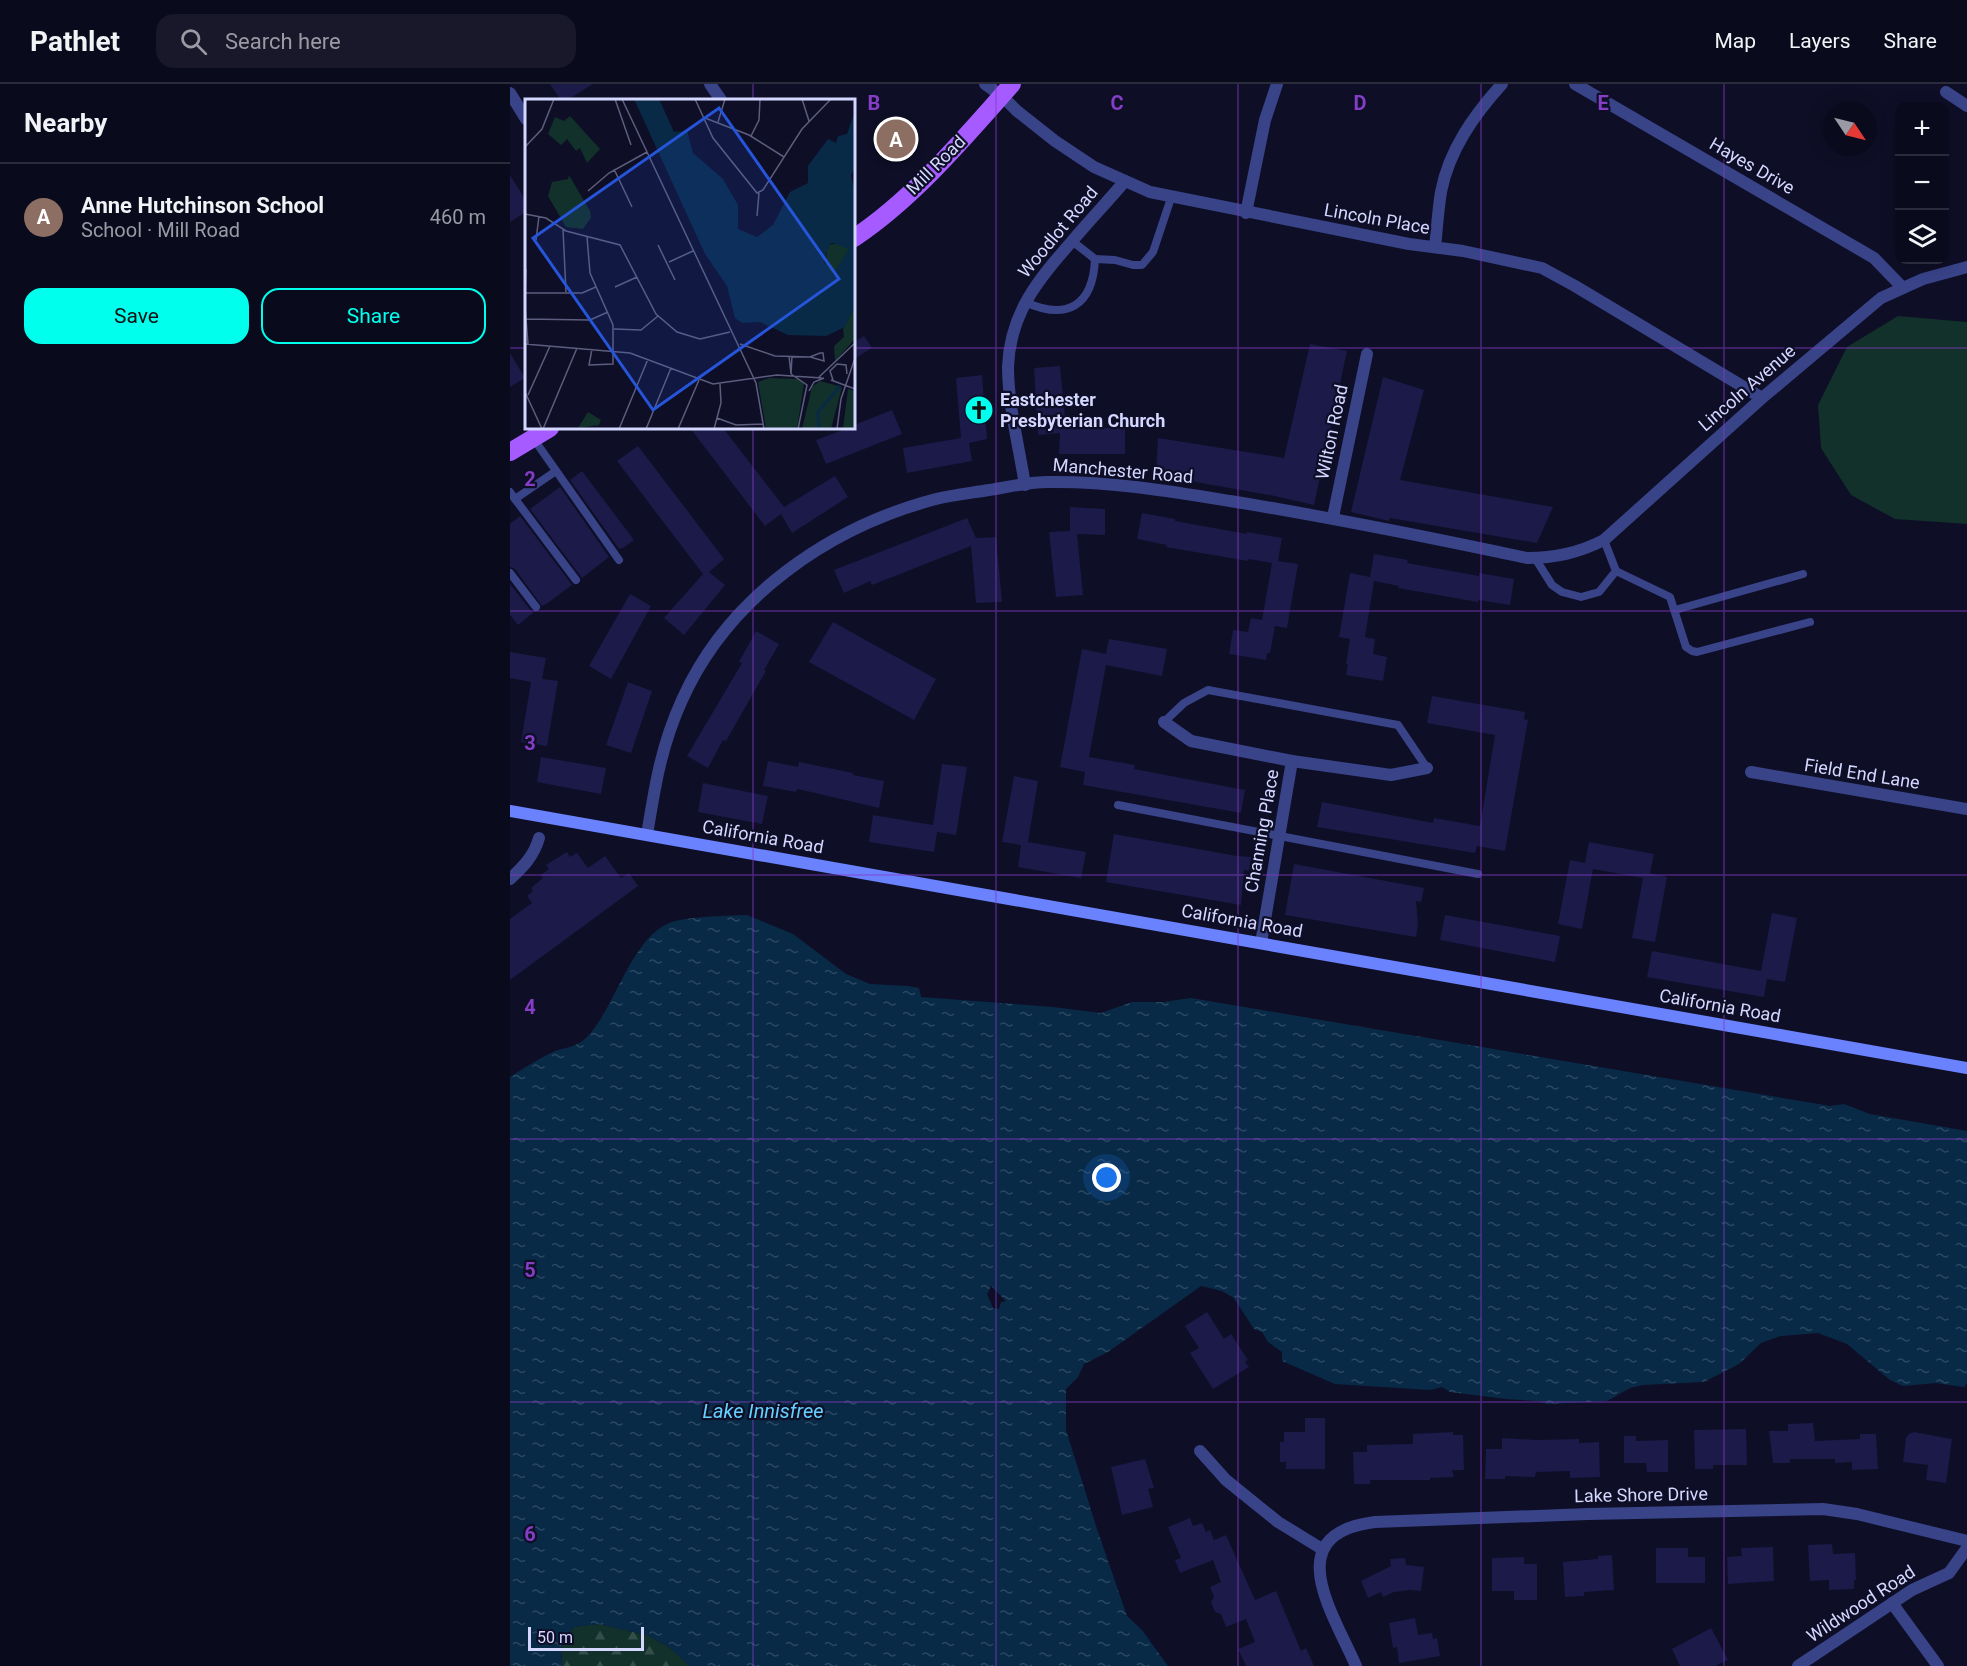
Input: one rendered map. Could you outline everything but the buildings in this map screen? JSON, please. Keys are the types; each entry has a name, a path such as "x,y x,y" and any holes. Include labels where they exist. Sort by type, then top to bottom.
{"main road":[{"name":"Mill Road","path":"855,237 925,178 1007,90"},
{"path":"510,452 548,429"},
{"name":"California Road","path":"510,811 1967,1068"}],"street":[{"path":"710,84 720,99"},
{"name":"Lincoln Place","path":"985,84 1007,90 1017,111 1055,141 1094,167 1150,192 1246,213 1435,248 1463,251 1542,268 1762,398"},
{"path":"1246,213 1265,120 1277,84"},
{"path":"1435,248 1441,192 1447,170 1461,138 1476,114 1502,84"},
{"name":"Hayes Drive","path":"1575,84 1874,258 1903,288"},
{"path":"1946,92 1967,106"},
{"path":"510,93 525,117"},
{"name":"Woodlot Road","path":"1025,485 1008,369 1014,330 1025,302 1046,271 1125,181"},
{"name":"Lincoln Avenue","path":"1562,555 1583,550 1604,540 1762,398 1881,298 1923,279 1967,267"},
{"name":"Wilton Road","path":"1333,517 1367,354"},
{"name":"Manchester Road","path":"647,835 657,769 666,739 682,698 722,633 758,595 793,565 860,527 936,499 1044,482 1137,487 1333,517 1527,558 1562,555"},
{"name":"Channing Place","path":"1164,722 1191,741 1292,761 1391,775 1427,768"},
{"name":"Channing Place","path":"1261,943 1292,761"},
{"name":"Field End Lane","path":"1751,772 1967,810"},
{"path":"510,879 536,849 539,838"},
{"path":"1200,1451 1226,1480 1278,1522 1322,1549 1319,1559 1322,1586 1356,1666"},
{"name":"Lake Shore Drive","path":"1322,1549 1329,1539 1354,1524 1376,1522 1771,1509 1823,1509 1857,1514 1967,1541"},
{"name":"Wildwood Road","path":"1798,1666 1892,1603 1931,1580 1949,1573 1967,1548"},
{"path":"1892,1603 1938,1666"}],"lane":[{"path":"1072,242 1095,259 1142,265 1153,252 1171,198"},
{"path":"1025,302 1051,311 1077,304 1091,288 1095,259"},
{"path":"532,438 619,560"},
{"path":"556,471 513,496 576,580"},
{"path":"1604,540 1617,571 1670,597 1686,647 1692,651 1697,652 1810,622"},
{"path":"1535,558 1552,585 1562,592 1581,597 1599,592 1617,571"},
{"path":"510,573 536,607"},
{"path":"1675,610 1803,574"},
{"path":"1164,722 1184,703 1208,690 1398,725 1427,768"},
{"path":"1118,805 1478,874"}],"green space":[{"path":"1898,316 1967,322 1967,524 1895,519 1851,495 1821,448 1818,405 1847,347"},
{"path":"598,1624 647,1635 670,1648 690,1666 562,1666 561,1643 574,1627"}],"water":[{"name":"Lake Innisfree","path":"747,915 793,934 846,974 870,984 919,988 921,997 1101,1013 1132,1002 1163,1002 1191,998 1830,1106 1844,1104 1870,1114 1967,1131 1967,1383 1964,1387 1936,1383 1903,1386 1890,1380 1847,1344 1818,1333 1781,1336 1761,1343 1739,1364 1704,1382 1643,1385 1630,1388 1607,1401 1547,1404 1538,1401 1450,1392 1442,1387 1430,1390 1335,1384 1282,1361 1282,1352 1268,1342 1262,1332 1254,1329 1234,1298 1222,1291 1201,1286 1108,1352 1084,1364 1078,1377 1066,1389 1066,1430 1127,1616 1142,1630 1168,1666 690,1666 670,1648 647,1635 598,1624 574,1627 561,1643 562,1666 510,1666 510,1077 546,1055 577,1044 587,1037 607,1009 634,959 655,932 677,921","holes":["991,1286 1006,1301 1001,1302 999,1309 993,1308 987,1294"]}],"place":[{"name":"Anne Hutchinson School","path":"896,139"},
{"name":"Eastchester Presbyterian Church","path":"979,410"}]}
